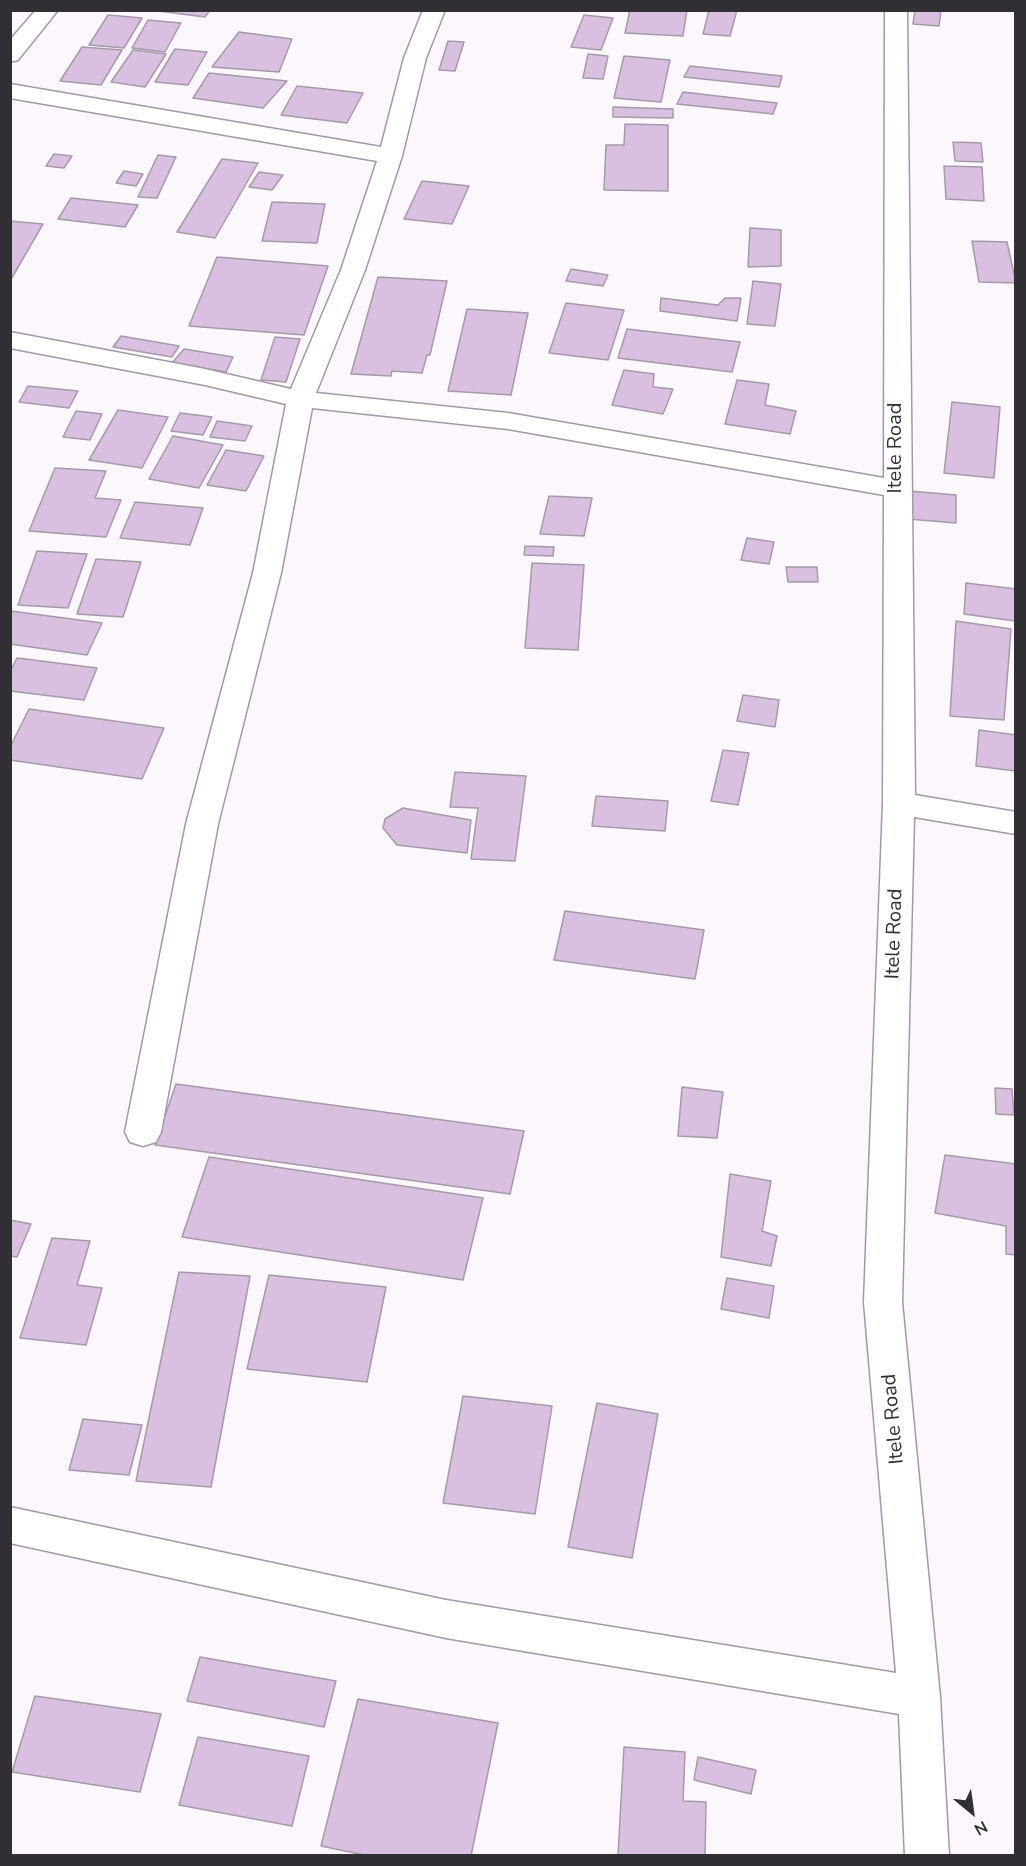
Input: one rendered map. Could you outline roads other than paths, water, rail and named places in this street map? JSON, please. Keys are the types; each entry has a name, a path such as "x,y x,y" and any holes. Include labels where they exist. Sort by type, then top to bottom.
{"street":[{"path":"10,55 48,10"},
{"path":"143,1132 202,824 267,573 300,399 353,270 390,156 415,58 434,10"},
{"name":"Itele Road","path":"896,10 896,489 899,803 883,1302 920,1696 927,1856"},
{"path":"10,91 390,156"},
{"path":"10,340 205,377 300,399 508,421 896,489"},
{"path":"899,803 1016,823"},
{"path":"10,1525 446,1619 920,1696"}]}
